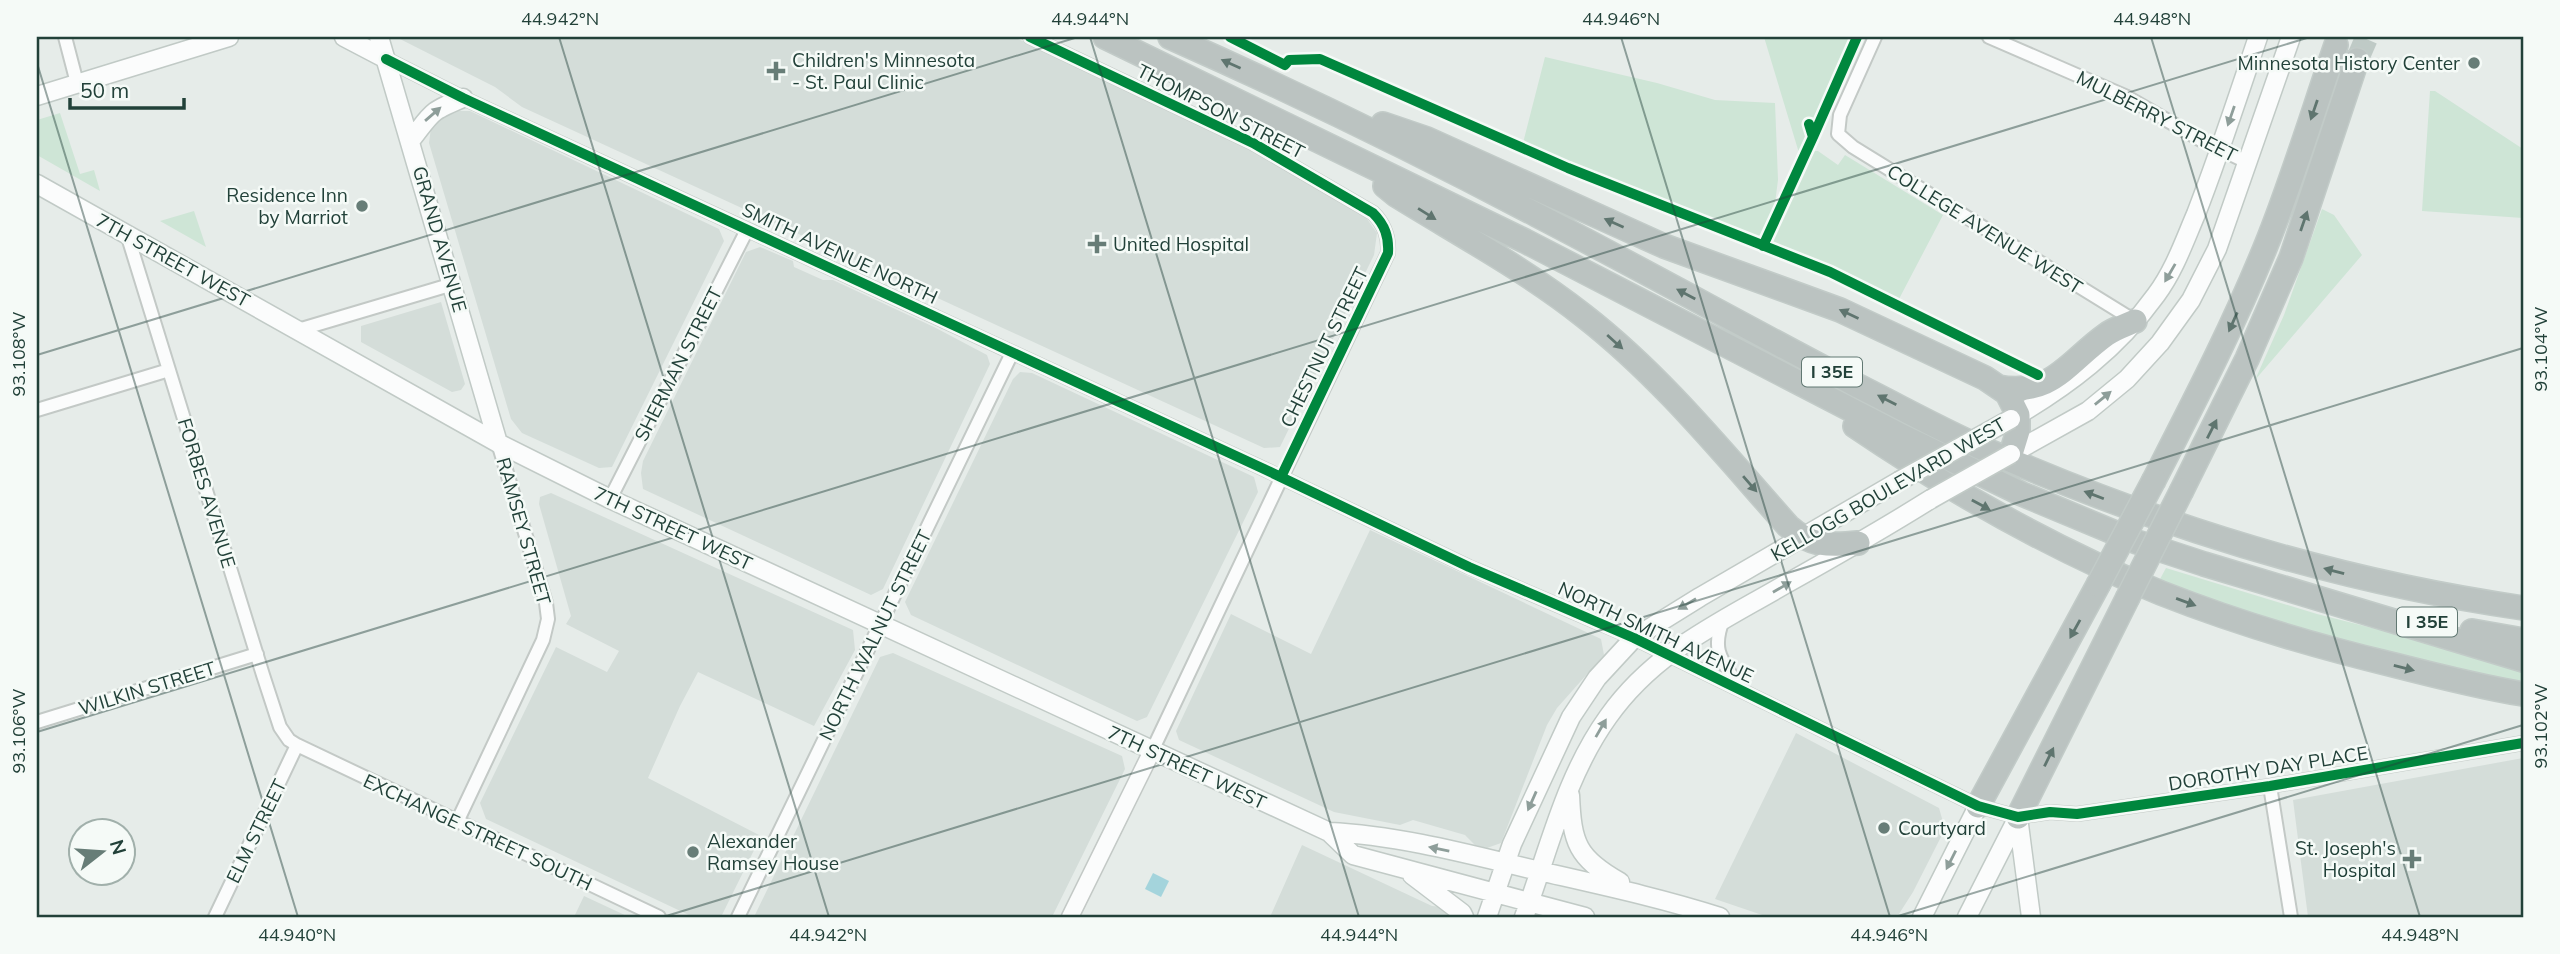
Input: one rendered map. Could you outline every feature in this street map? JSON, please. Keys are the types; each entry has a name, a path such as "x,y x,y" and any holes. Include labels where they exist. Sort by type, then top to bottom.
{"highway":[{"name":"I 35E","path":"1105,37 1525,241 1935,453 2055,509 2137,542 2332,601 2523,640"},
{"name":"I 35E","path":"1170,37 1291,91 1537,215 1821,366 1995,454 2172,524 2270,554 2400,587 2523,608"},
{"path":"1978,806 2154,480 2217,357 2256,270 2284,198 2336,45"},
{"path":"2018,817 2247,359 2291,258 2357,60"},
{"path":"1291,91 1427,139 1664,246 1840,310 1985,378 2007,393 2016,420 2011,454"},
{"path":"1353,159 1396,195 1544,287 1611,338 1686,411 1801,538 1834,545 1858,543"},
{"path":"1998,387 2029,390 2048,382 2107,334 2135,321"},
{"path":"1758,363 1920,470 2040,537 2119,575 2199,607 2299,640 2423,673 2523,694"},
{"path":"2400,587 2523,595"},
{"path":"2332,601 2523,660"}],"main road":[{"path":"37,96 229,37"},
{"path":"344,37 386,59"},
{"name":"GRAND AVENUE","path":"379,37 498,443"},
{"name":"KELLOGG BOULEVARD WEST","path":"1487,916 1506,862 1571,717 1597,678 1634,638 1899,481 2016,420 2064,388 2110,350 2157,294 2177,261 2258,37"},
{"path":"2247,162 2291,37"},
{"path":"411,140 426,118 436,109 463,98"},
{"name":"KELLOGG BOULEVARD WEST","path":"1527,909 1549,841 1577,769 1607,717 1650,669 1667,654 1723,620 2088,411 2127,379 2168,332 2191,300 2217,249 2247,162"},
{"name":"7TH STREET WEST","path":"37,184 498,443 610,499 1329,832 1353,855 1495,893 1527,909 1585,917"},
{"path":"1570,788 1574,838 1581,851 1599,871 1636,892"},
{"path":"1922,916 1978,806"},
{"path":"1967,917 2018,817"},
{"path":"2018,817 2031,917"},
{"name":"7TH STREET WEST","path":"1329,832 1358,834 1506,862 1636,892 1720,917"},
{"path":"1403,869 1464,917"}],"street":[{"path":"65,37 77,83"},
{"name":"THOMPSON STREET","path":"1030,37 1253,143 1373,213 1381,220 1386,232"},
{"name":"COLLEGE AVENUE WEST","path":"1875,37 1840,116 1838,134 1853,147 2135,321"},
{"name":"MULBERRY STREET","path":"1989,37 2125,96 2247,162"},
{"name":"SMITH AVENUE NORTH","path":"386,59 463,98 1281,477"},
{"name":"SHERMAN STREET","path":"610,499 747,230"},
{"name":"CHESTNUT STREET","path":"1070,917 1152,751 1388,253 1389,240 1386,232"},
{"name":"FORBES AVENUE","path":"127,234 280,727 289,740 297,745"},
{"path":"298,330 453,284"},
{"name":"NORTH WALNUT STREET","path":"738,917 1012,353"},
{"path":"37,410 169,370"},
{"name":"RAMSEY STREET","path":"457,822 543,640 548,619 546,603 498,443"},
{"name":"NORTH SMITH AVENUE","path":"1281,477 1469,567 1634,638 1978,806 2018,817"},
{"path":"1723,620 1716,646 1740,689"},
{"name":"WILKIN STREET","path":"37,722 257,654"},
{"name":"DOROTHY DAY PLACE","path":"2018,817 2050,812 2077,814 2145,806 2523,743"},
{"name":"EXCHANGE STREET SOUTH","path":"297,745 659,917"},
{"name":"ELM STREET","path":"215,917 297,745"},
{"path":"2270,786 2291,917"}],"shaded area":[{"name":"United Hospital","path":"396,37 1014,37 1254,151 1365,216 1377,233 1374,255 1280,447 1264,448 522,107 495,87"},
{"path":"449,111 470,111 719,229 724,241 612,467 599,468 522,433 511,419 429,143 431,128 436,120"},
{"path":"760,247 793,261 794,267 823,280 833,280 934,327 987,355 990,364 883,589 871,595 643,489 643,461 746,252"},
{"path":"441,302 465,384 461,390 452,392 361,342 361,326"},
{"path":"1020,372 1032,373 1254,477 1258,492 1147,717 1137,721 911,615 905,602 1013,379"},
{"path":"551,493 853,630 855,650 814,726 698,672 680,706 648,778 761,836 721,917 693,917 486,819 480,803 556,647 607,672 619,651 566,624 571,616 539,504 540,497"},
{"path":"1370,530 1601,639 1604,655 1557,708 1547,725 1501,843 1487,848 1475,845 1465,835 1413,820 1400,825 1334,812 1179,740 1176,731 1231,614 1311,654"},
{"path":"893,653 1122,756 1125,769 1052,917 754,917 880,657"},
{"path":"1796,733 1939,808 1945,829 1897,917 1768,917 1715,899"},
{"name":"St. Joseph's Hospital","path":"2523,758 2523,917 2308,917 2293,800"},
{"path":"1302,845 1432,906 1443,907 1455,917 1270,917"},
{"path":"584,896 629,917 574,917"}],"green space":[{"path":"1764,37 1854,37 1799,153"},
{"path":"1545,57 1657,83 1715,100 1775,103 1778,180 1775,203 1762,238 1523,143"},
{"path":"2430,91 2435,91 2523,149 2523,218 2422,211"},
{"path":"60,113 80,174 94,170 100,191 37,155 37,120"},
{"path":"1812,151 1818,151 1838,165 1845,155 1943,215 1899,299 1769,243"},
{"path":"2322,209 2334,215 2362,255 2255,380 2284,315"},
{"path":"194,211 206,247 160,221"},
{"path":"2166,568 2317,614 2523,666 2523,683 2492,679 2275,623 2159,581"}],"water":[{"path":"1153,873 1169,881 1161,897 1145,889"}],"tunnel":[{"path":"2357,60 2367,37"}],"cycle path":[{"path":"1030,37 1253,143 1373,213 1383,227 1387,236 1388,253 1281,477"},
{"path":"1230,37 1285,65 1289,60 1320,59 1568,168 1830,272 2038,375"},
{"path":"1813,137 1857,37"},
{"path":"386,59 463,98 1264,469 1469,567 1634,638 1978,806 2018,817 2050,812 2077,814 2270,786 2523,743"},
{"path":"1763,246 1813,137 1809,124"}],"place":[{"name":"Minnesota History Center","path":"2474,63"},
{"name":"Children's Minnesota - St. Paul Clinic","path":"776,71"},
{"name":"Residence Inn by Marriot","path":"362,206"},
{"name":"United Hospital","path":"1097,244"},
{"name":"Courtyard","path":"1884,828"},
{"name":"Alexander Ramsey House","path":"693,852"},
{"name":"St. Joseph's Hospital","path":"2412,859"}]}
